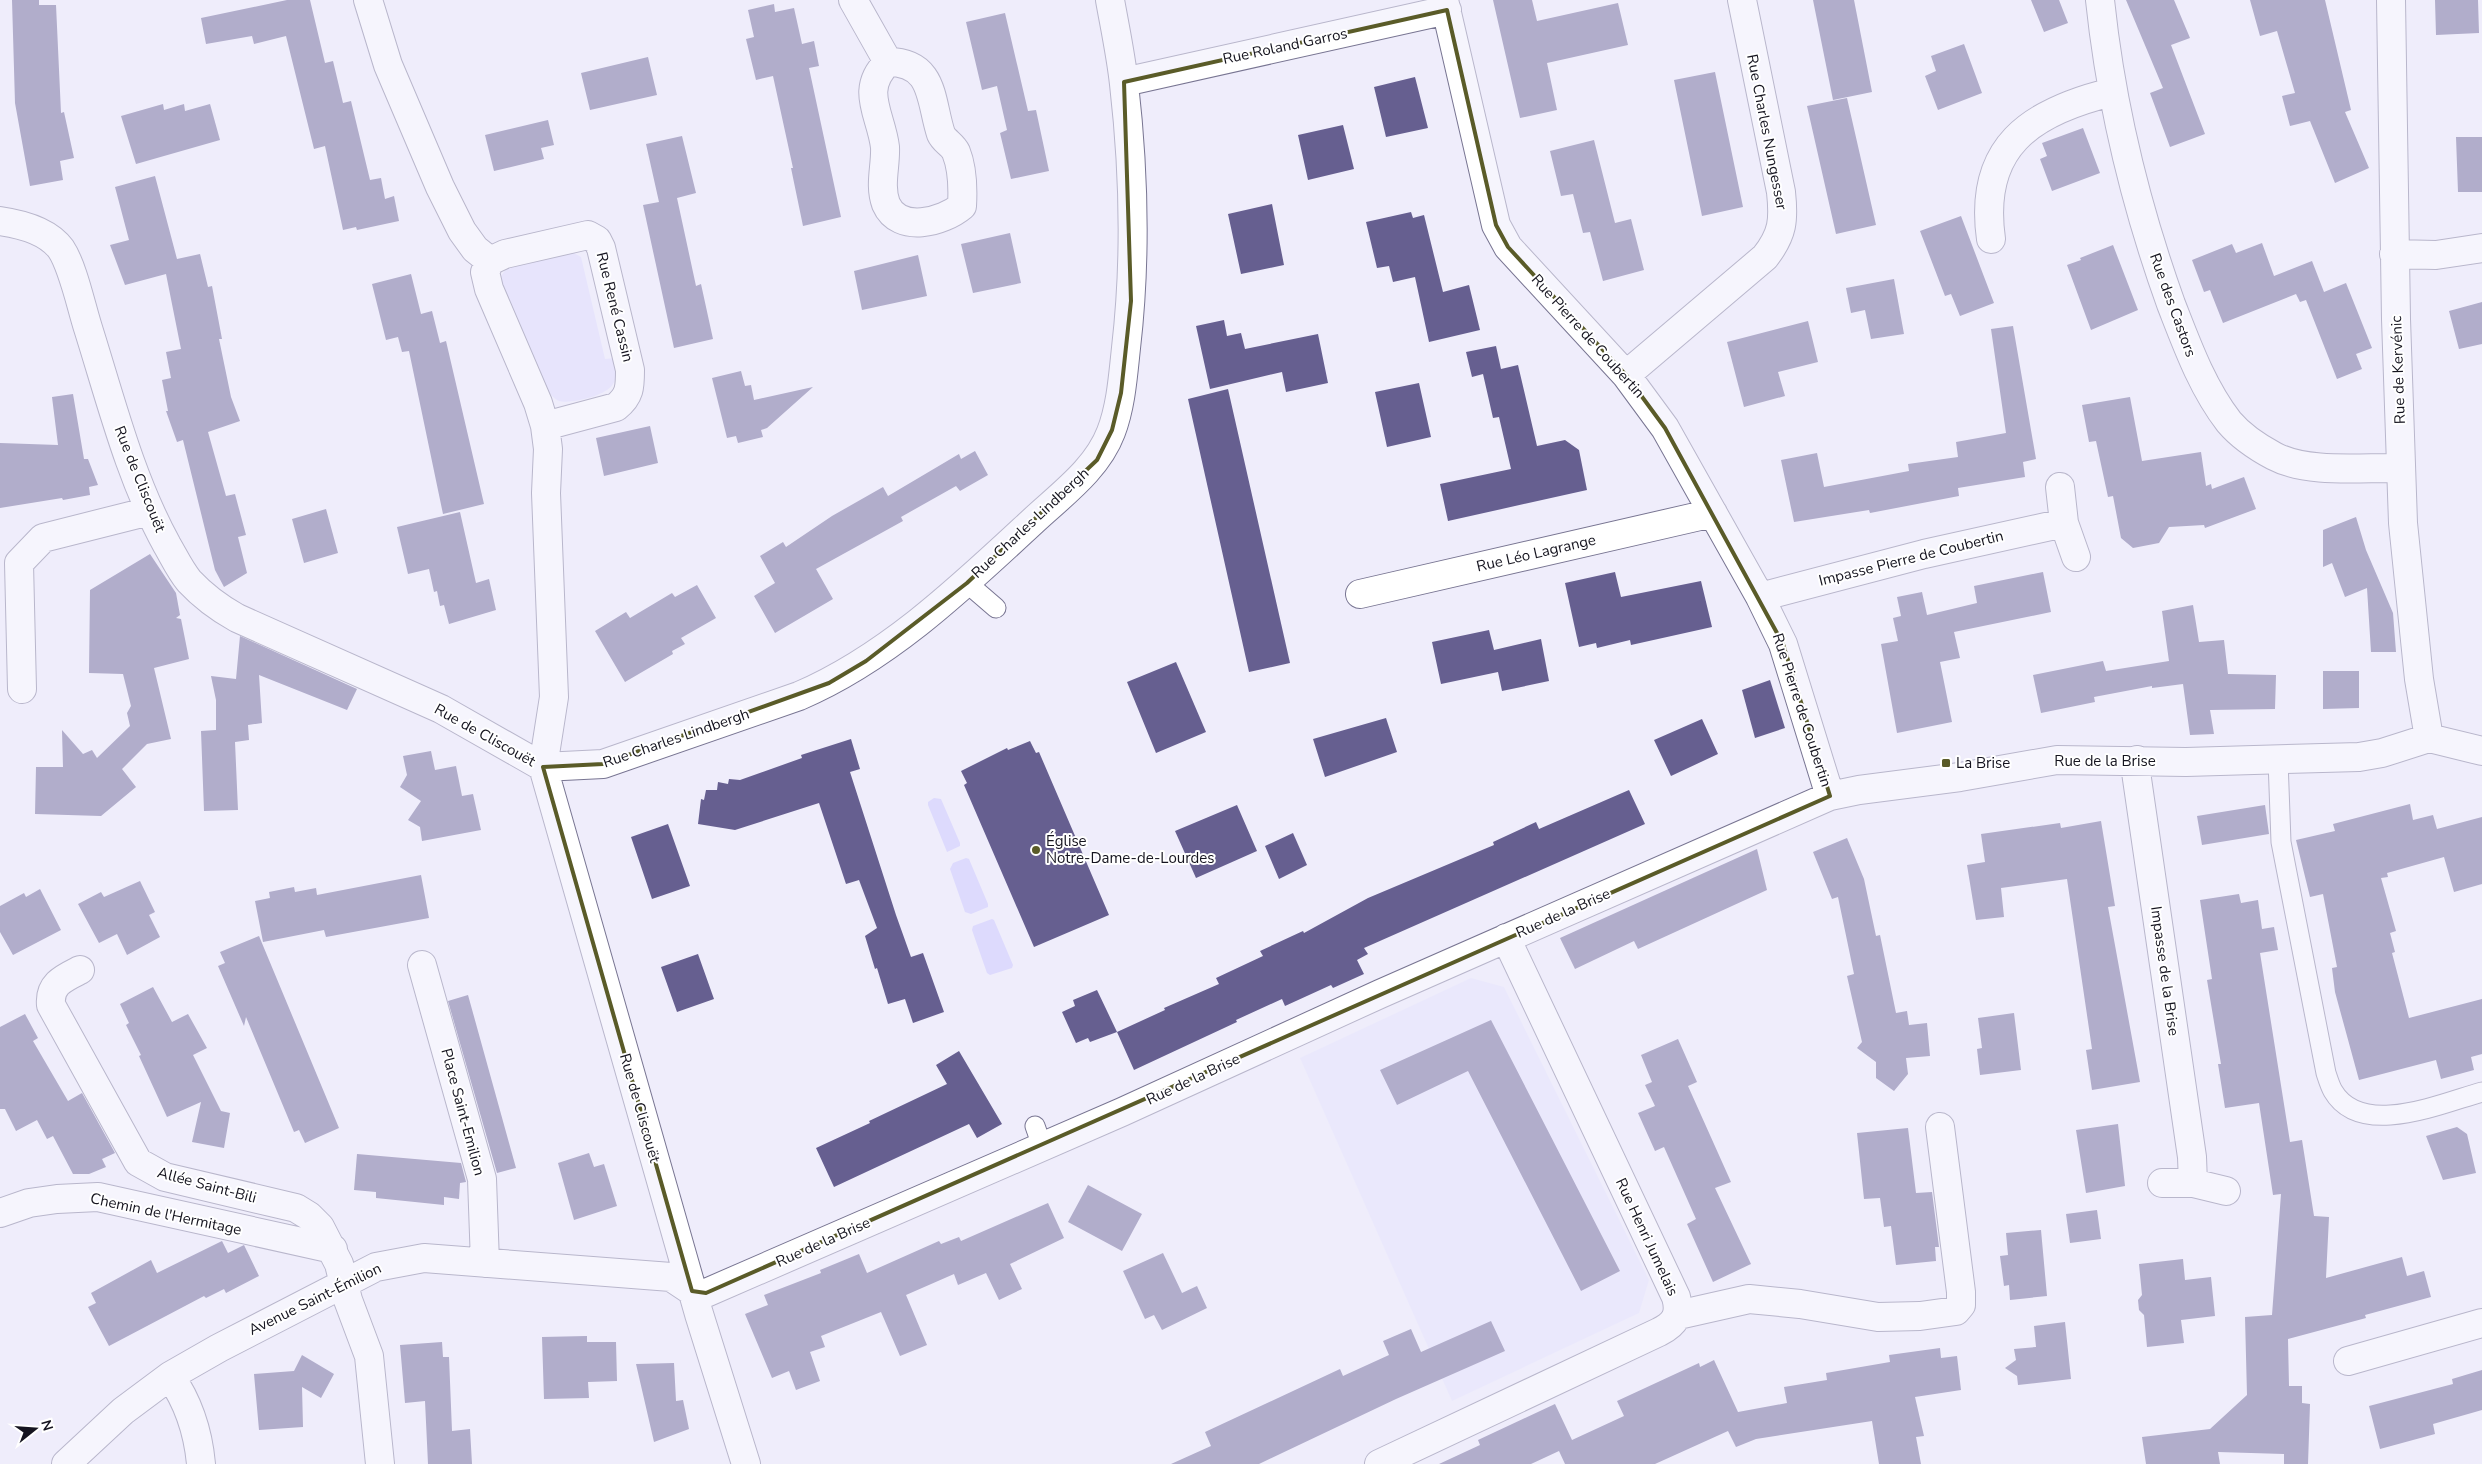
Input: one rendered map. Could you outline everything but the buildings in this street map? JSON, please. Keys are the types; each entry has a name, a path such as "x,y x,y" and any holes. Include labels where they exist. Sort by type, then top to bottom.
{"street":[{"path":"368,0 388,65 440,187 462,231 475,249 490,261 485,272 489,289 538,403 545,426 554,697 542,767"},
{"path":"853,0 888,62"},
{"name":"Rue Charles Lindbergh","path":"542,767 603,764 792,698 829,683 866,661 967,583 1097,460 1112,430 1121,393 1132,301 1128,135 1124,82 1110,0"},
{"name":"Rue Charles Nungesser","path":"1626,375 1765,257 1781,233 1783,213 1781,192 1742,0"},
{"name":"Rue des Castors","path":"2100,0 2112,92 2128,168 2159,271 2201,377 2215,403 2231,424 2254,444 2275,457 2297,464 2319,467 2401,468"},
{"name":"Rue de Kervénic","path":"2391,0 2394,254 2401,468 2406,559 2429,738"},
{"name":"Rue Roland Garros","path":"1124,82 1445,5"},
{"name":"Rue Pierre de Coubertin","path":"1445,5 1496,225 1508,247 1626,375 1665,428 1760,597 1788,658 1830,796"},
{"path":"888,62 900,62 913,66 926,81 932,93 942,136 956,151 963,191 962,206 942,218 919,223 904,221 892,214 886,203 882,186 884,146 872,93 878,72 888,62"},
{"path":"1991,239 1987,213 1990,183 1998,162 2009,148 2020,135 2045,114 2078,100 2112,92"},
{"name":"Rue de Cliscouët","path":"0,221 22,225 41,232 60,249 74,282 119,427 150,511 188,579 220,609 441,708 542,767 692,1291 746,1464"},
{"name":"Rue René Cassin","path":"490,261 505,254 588,236 597,240 601,248 630,370 630,390 625,400 616,407 545,426"},
{"path":"2394,254 2436,255 2482,248"},
{"path":"2060,487 2064,523 2076,557"},
{"path":"22,689 19,563 43,538 150,511"},
{"name":"Rue Léo Lagrange","path":"1360,594 1713,513"},
{"name":"Impasse Pierre de Coubertin","path":"1760,597 1924,554 2064,523"},
{"path":"2429,738 2482,751"},
{"name":"Rue de la Brise","path":"692,1291 706,1293 1038,1136 1506,938 1830,796 1859,790 1960,778 2057,760 2278,760 2359,757 2382,753 2429,738"},
{"name":"Impasse de la Brise","path":"2137,760 2136,772 2192,1157 2193,1183"},
{"name":"Rue Henri Jumelais","path":"1379,1464 1659,1332 1674,1322 1678,1315 1676,1297 1506,938"},
{"name":"Place Saint-Emilion","path":"422,965 482,1179 485,1263"},
{"name":"Allée Saint-Bili","path":"80,970 58,982 50,996 51,1005 138,1162 165,1177 296,1208 309,1216 320,1227 333,1249 345,1283 348,1300 369,1356 380,1464"},
{"path":"1678,1315 1749,1299 1800,1304 1878,1316 1920,1316 1956,1311 1961,1305 1962,1292 1940,1127"},
{"path":"2162,1183 2193,1183 2226,1191"},
{"name":"Chemin de l'Hermitage","path":"0,1213 29,1204 57,1199 98,1197 333,1249"},
{"name":"Avenue Saint-Émilion","path":"66,1464 123,1411 170,1376 219,1348 376,1267 424,1258 671,1277 692,1291"},
{"path":"2348,1361 2482,1324"},
{"path":"170,1376 178,1387 195,1424 201,1464"}],"lane":[{"path":"967,583 996,608"},
{"path":"2278,760 2281,842 2326,1073 2334,1093 2346,1104 2364,1115 2381,1117 2401,1114 2482,1092"}],"highlighted area":[{"path":"1447,10 1496,225 1508,247 1626,375 1665,428 1783,644 1830,796 706,1293 692,1291 543,767 603,764 829,683 866,661 967,583 1097,460 1112,430 1121,393 1131,301 1124,82"}],"shaded area":[{"path":"574,253 581,257 605,359 615,358 616,375 613,384 603,392 588,398 564,402 557,400 547,391 499,284 502,274 518,262 541,256"},
{"path":"934,798 941,799 960,843 960,846 947,852 928,805 928,802"},
{"path":"966,858 969,859 988,904 988,907 971,914 965,912 950,869 953,863"},
{"path":"992,919 1013,965 1012,968 990,975 987,973 972,930 973,926"},
{"path":"1471,978 1504,987 1649,1280 1639,1313 1452,1401 1300,1058"}],"place":[{"name":"La Brise","path":"1946,763"},
{"name":"Église Notre-Dame-de-Lourdes","path":"1036,850"}]}
